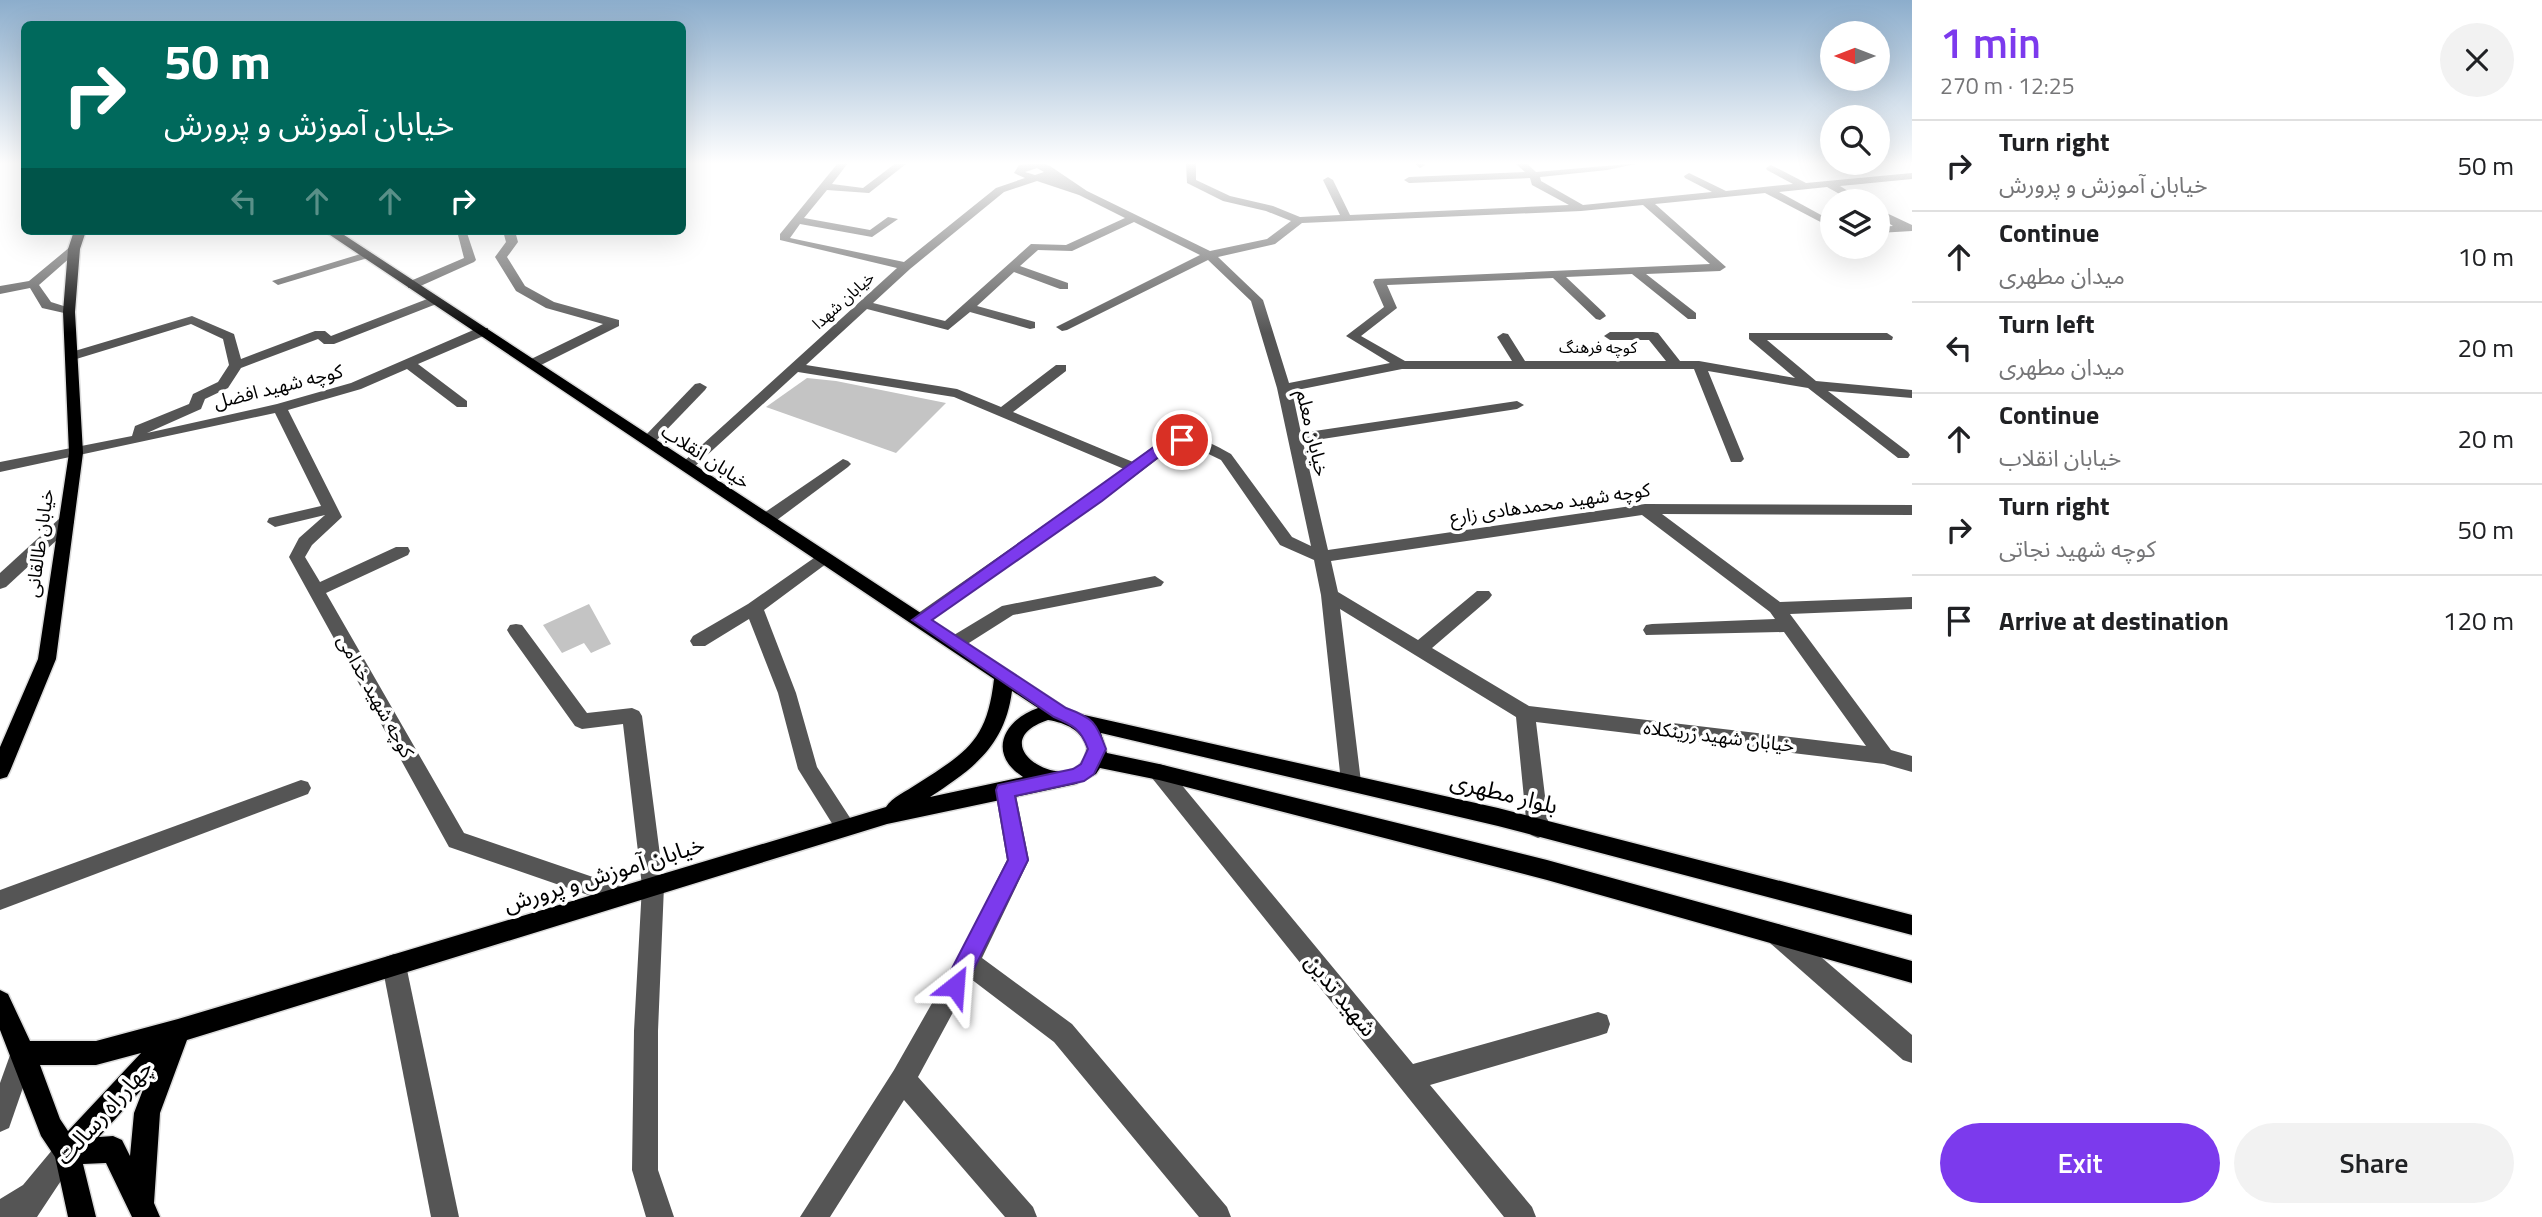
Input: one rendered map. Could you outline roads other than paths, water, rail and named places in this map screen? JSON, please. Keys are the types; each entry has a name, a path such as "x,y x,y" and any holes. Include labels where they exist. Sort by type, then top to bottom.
{"main road":[{"name":"خیابان طالقانی","path":"0,771 47,659 76,453 69,312 74,275 74,248 79,235"},
{"name":"خیابان انقلاب","path":"336,235 1060,712"},
{"path":"887,815 963,762 985,742 1000,708 1004,676"},
{"path":"1048,712 1060,712 1082,721 1095,739 1097,749 1095,759 1088,769 1064,780 1049,780 1026,771 1018,762 1011,743 1019,725 1027,718 1048,712"},
{"name":"بلوار مطهری","path":"1082,721 1351,782 1784,889 1912,925"},
{"path":"1095,759 1159,772 1547,870 1912,972"},
{"name":"خیابان آموزش و پرورش","path":"23,1053 96,1053 178,1031 845,827 887,815 1049,780"},
{"path":"0,1002 23,1053 50,1127 67,1152 82,1217"},
{"path":"143,1210 147,1113 178,1031"},
{"name":"چهارراه رسالت","path":"67,1152 178,1031"},
{"path":"67,1152 113,1149 143,1210"}],"street":[{"path":"891,220 872,234 796,220 784,236 793,243 906,266"},
{"name":"خیابان شهدا","path":"687,466 906,266 963,220"},
{"path":"864,304 948,326 1035,246 1068,250 1130,220"},
{"name":"خیابان معلم","path":"1138,220 1209,255 1257,300 1284,388 1330,595 1351,782"},
{"path":"1062,327 1209,255 1271,242 1299,220 1309,220"},
{"path":"1402,365 1352,335 1391,308 1380,282 1555,272 1720,267 1666,220"},
{"path":"1890,229 1908,228"},
{"path":"412,285 470,260 462,235"},
{"path":"510,235 512,242 501,257 520,288 550,305 614,323 532,364"},
{"path":"0,290 33,284 74,248"},
{"path":"278,281 367,255"},
{"path":"1012,267 1064,286"},
{"path":"1633,269 1692,316"},
{"path":"1555,272 1600,316"},
{"path":"33,284 46,305 69,312"},
{"path":"139,439 140,429 196,406 198,397 223,385 236,365 320,334 329,341 435,300"},
{"path":"968,308 1030,325"},
{"path":"73,356 192,320 229,337 236,365"},
{"name":"کوچه شهید افضل","path":"0,467 280,408 356,386 411,365 482,331"},
{"path":"1610,336 1653,336 1676,365"},
{"path":"1887,337 1754,336 1812,386 1903,455"},
{"path":"1503,337 1521,365"},
{"path":"411,365 462,404"},
{"name":"کوچه فرهنگ","path":"1284,388 1402,365 1699,365 1812,386 1912,394"},
{"path":"1699,365 1736,459"},
{"path":"794,367 957,393 1134,468"},
{"path":"1002,413 1062,368"},
{"path":"648,441 700,387"},
{"path":"1294,439 1517,405"},
{"path":"275,522 331,509 280,408"},
{"path":"920,620 1097,497 1173,440 1211,449 1233,464 1286,541 1321,557"},
{"path":"767,519 843,464"},
{"name":"کوچه شهید خدامی","path":"331,509 334,517 305,542 297,557 457,840 620,896"},
{"path":"1645,509 1776,608 1884,756"},
{"name":"کوچه شهید محمدهادی زارع","path":"1321,557 1645,509 1912,510"},
{"path":"0,583 66,522"},
{"path":"316,591 402,551"},
{"path":"699,640 754,608 824,556"},
{"path":"955,643 1008,610 1155,582"},
{"name":"خیابان شهید زرینکلاه","path":"1330,595 1525,712 1884,756 1912,764"},
{"path":"1419,649 1483,595"},
{"path":"1776,608 1912,603"},
{"path":"754,608 787,693 808,769 845,827"},
{"path":"1652,630 1788,625"},
{"path":"516,630 582,721 632,716 653,886 646,1031 645,1170 660,1217"},
{"path":"1525,712 1538,829"},
{"name":"شهید تدین","path":"1159,772 1522,1217"},
{"path":"0,900 302,788"},
{"path":"814,1217 903,1079 968,962 1018,860 1005,790"},
{"path":"1776,933 1912,1051"},
{"path":"968,962 1063,1034 1217,1217"},
{"path":"394,965 445,1217"},
{"path":"1409,1079 1598,1024"},
{"path":"0,1119 23,1053"},
{"path":"903,1079 1023,1217"},
{"name":"چهارراه رسالت","path":"27,1206 67,1152"},
{"path":"0,1214 27,1206"}]}
